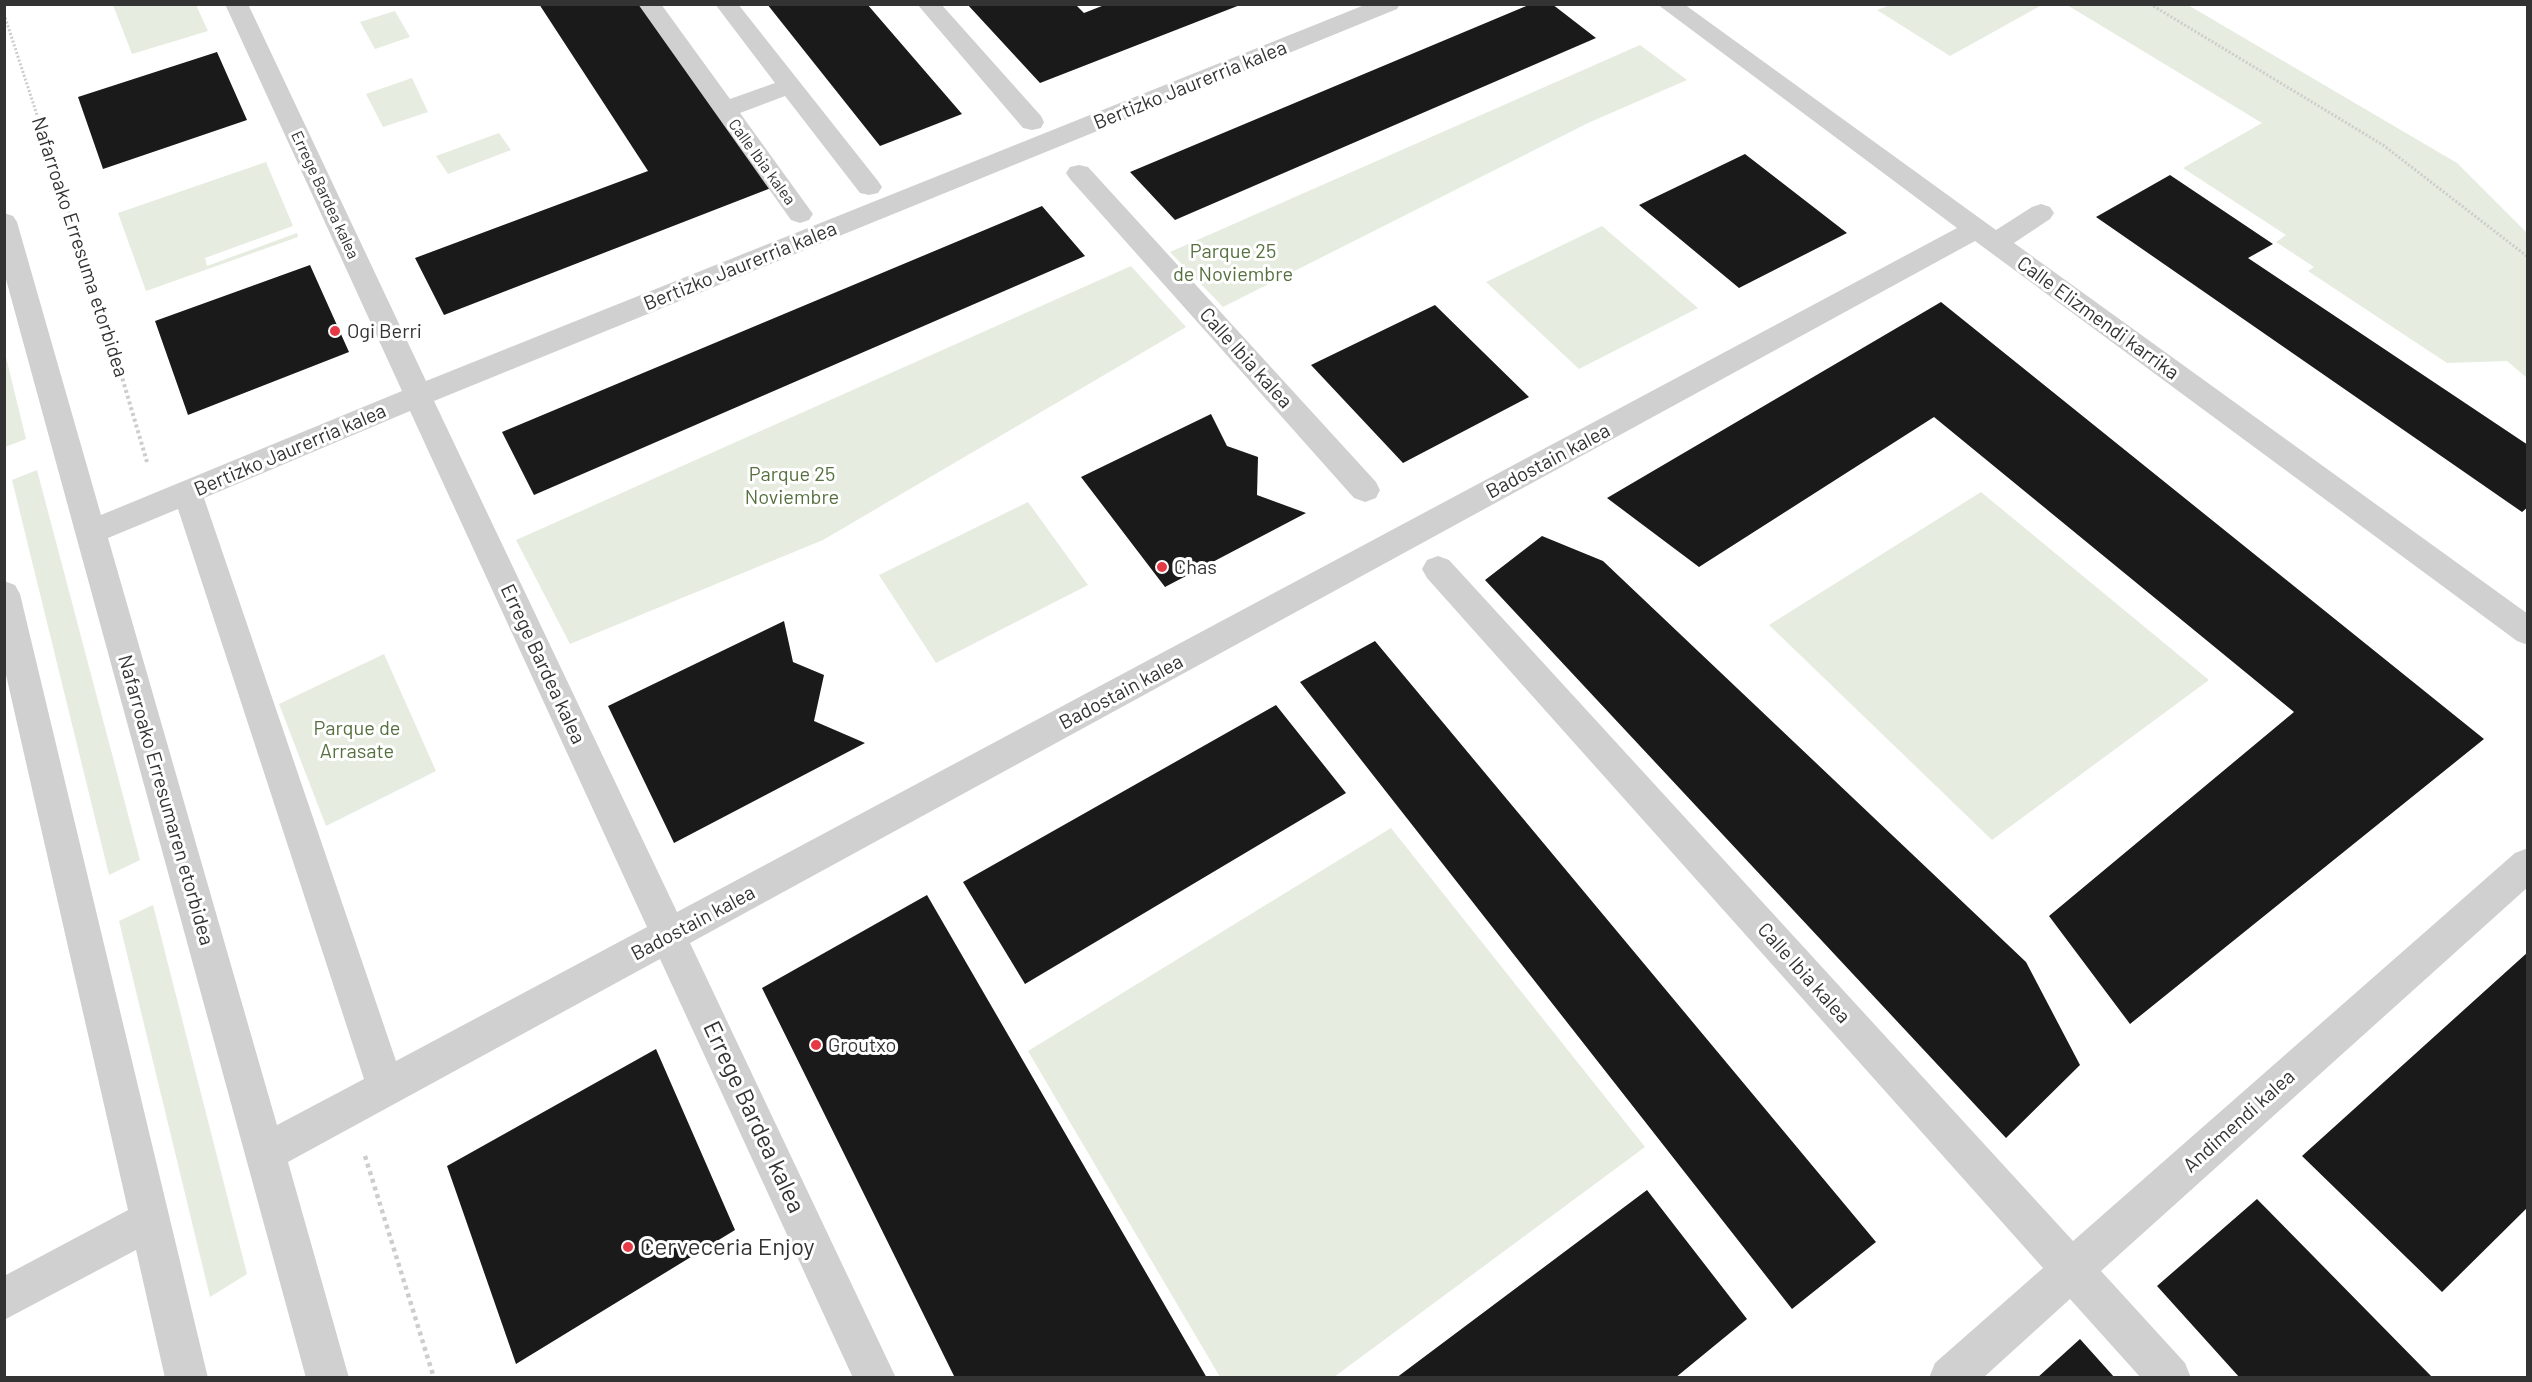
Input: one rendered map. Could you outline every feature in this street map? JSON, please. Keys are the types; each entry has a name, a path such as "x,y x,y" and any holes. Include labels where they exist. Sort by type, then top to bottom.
{"street":[{"name":"Errege Bardea kalea","path":"236,4 875,1377"},
{"name":"Calle Ibia kalea","path":"649,4 800,214"},
{"path":"726,4 869,187"},
{"path":"928,4 1032,122"},
{"name":"Bertizko Jaurerria kalea","path":"92,532 464,377 1389,4"},
{"name":"Calle Elizmendi karrika","path":"1668,4 2528,632"},
{"name":"Calle Ibia kalea","path":"725,110 790,86"},
{"name":"Calle Ibia kalea","path":"1079,173 1365,490"},
{"name":"Badostain kalea","path":"265,1153 1985,236 2041,213"},
{"name":"Nafarroako Erresumaren etorbidea","path":"4,222 328,1377"},
{"path":"190,500 381,1073"},
{"name":"Calle Ibia kalea","path":"1438,569 2170,1377"},
{"path":"4,594 187,1377"},
{"name":"Andimendi kalea","path":"1950,1377 2528,864"},
{"path":"4,1299 150,1220"}],"path":[{"path":"2150,4 2383,145 2528,257"},
{"name":"Nafarroako Erresuma etorbidea","path":"4,14 101,305 150,470"},
{"path":"364,1154 434,1377"}],"green space":[{"path":"1893,4 2042,5 1950,56 1877,10"},
{"path":"113,5 196,5 208,31 132,54"},
{"path":"2067,5 2188,5 2457,163 2527,233 2527,378 2507,361 2447,363 2308,271 2314,267 2276,242 2286,235 2183,168 2262,123"},
{"path":"395,11 410,37 375,49 360,22"},
{"name":"Parque 25 de Noviembre","path":"1640,45 1687,80 1588,123 1223,307 1170,252"},
{"path":"412,78 428,112 383,127 366,94"},
{"path":"499,133 511,150 448,174 436,156"},
{"path":"266,162 293,226 205,258 207,266 297,233 298,237 146,291 118,213"},
{"path":"1602,226 1698,308 1579,369 1486,282"},
{"name":"Parque 25 Noviembre","path":"1131,266 1186,327 823,540 570,644 516,540"},
{"path":"5,353 26,439 4,447"},
{"path":"37,470 140,860 109,875 12,480"},
{"path":"1981,492 2209,680 1992,840 1769,625"},
{"path":"1028,502 1088,585 936,663 879,575"},
{"name":"Parque de Arrasate","path":"384,654 436,771 326,826 279,704"},
{"path":"1391,828 1645,1147 1334,1377 1220,1377 1028,1051"},
{"path":"153,905 247,1274 210,1297 119,921"}],"building":[{"path":"539,4 639,4 771,188 444,315 415,258 648,171"},
{"path":"767,4 867,4 962,114 880,146"},
{"path":"967,4 1075,4 1084,13 1107,4 1240,5 1040,83"},
{"path":"1531,4 1552,4 1596,38 1175,220 1130,172"},
{"path":"217,52 247,120 103,169 78,97"},
{"path":"1745,154 1847,233 1739,288 1639,205"},
{"path":"2170,175 2273,244 2248,258 2528,445 2528,507 2522,512 2096,217"},
{"path":"1042,206 1085,256 534,495 502,432"},
{"path":"310,265 349,352 188,415 155,321"},
{"path":"1941,302 2484,739 2130,1024 2049,916 2294,712 1934,417 1699,567 1607,498"},
{"path":"1435,305 1529,397 1403,463 1311,365"},
{"path":"1211,414 1227,446 1258,457 1257,495 1306,513 1165,587 1081,477"},
{"path":"1542,536 1603,561 2026,962 2080,1065 2006,1138 1485,580"},
{"path":"784,621 793,662 824,675 814,721 865,743 674,843 608,706"},
{"path":"1375,641 1876,1242 1792,1309 1300,682"},
{"path":"1276,705 1346,793 1025,984 963,882"},
{"path":"927,895 1207,1378 955,1378 762,988"},
{"path":"2528,952 2528,1207 2442,1292 2302,1156"},
{"path":"656,1049 735,1230 516,1364 447,1166"},
{"path":"1647,1190 1747,1319 1675,1378 1396,1378"},
{"path":"2257,1199 2433,1378 2240,1378 2157,1286"},
{"path":"2080,1339 2115,1378 2037,1378"}],"place":[{"name":"Ogi Berri","path":"335,331"},
{"name":"Chas","path":"1162,567"},
{"name":"Groutxo","path":"816,1045"},
{"name":"Cerveceria Enjoy","path":"628,1247"}]}
